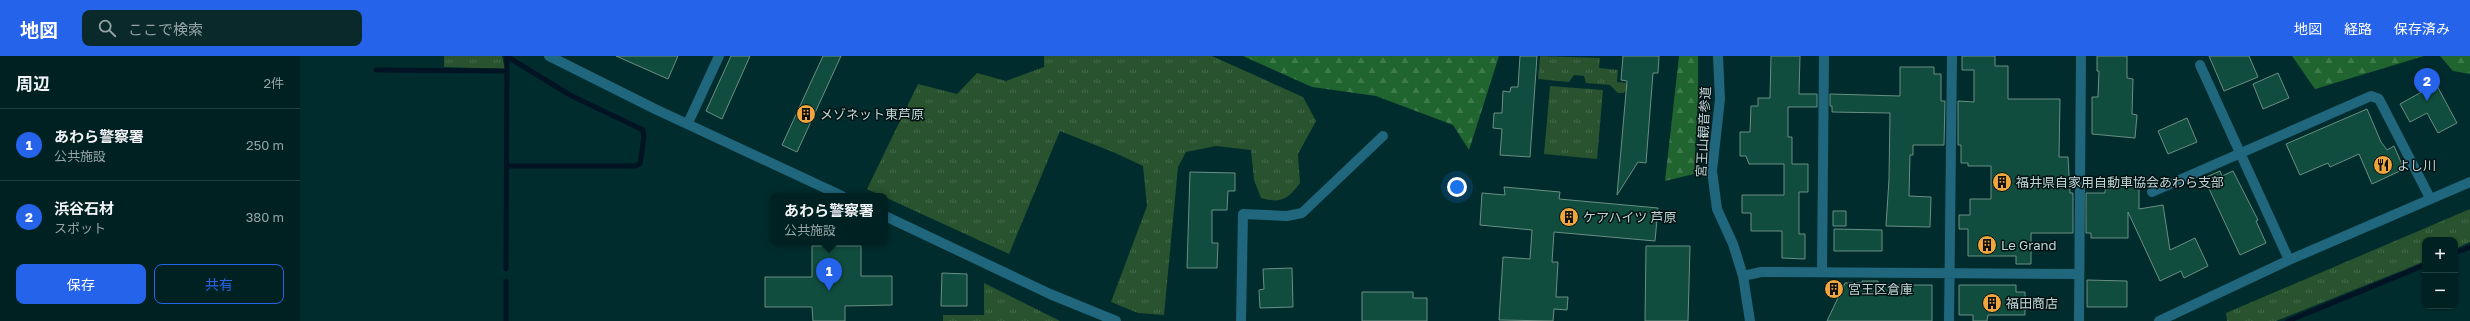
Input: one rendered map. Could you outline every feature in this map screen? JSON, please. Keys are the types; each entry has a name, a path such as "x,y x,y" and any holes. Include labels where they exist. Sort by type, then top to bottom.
{"street":[{"path":"549,56 655,109 688,123 836,193"},
{"path":"688,123 719,56"},
{"name":"宮王山観音参道","path":"1718,56 1720,99 1712,171 1717,209 1733,244 1743,276 1750,321"},
{"path":"1822,272 1824,56"},
{"path":"1949,321 1952,56"},
{"path":"2079,321 2081,56"},
{"path":"2200,65 2289,260"},
{"path":"2152,192 2239,152 2371,96 2379,98 2430,198"},
{"path":"1241,321 1243,214 1286,216 1302,214 1383,136"},
{"path":"2159,321 2289,260 2470,182"},
{"path":"888,217 1050,294 1116,321"},
{"path":"1743,276 1761,272 2079,274"}],"green space":[{"path":"444,56 502,56 505,69 444,67"},
{"path":"1044,56 1212,56 1303,97 1316,121 1298,154 1300,183 1292,193 1284,199 1268,200 1261,198 1254,180 1251,150 1216,146 1186,152 1178,167 1164,315 1138,313 1111,302 1147,206 1143,166 1113,152 1060,131 1009,254 888,199 888,193 876,193 867,189 918,84 957,94 977,73 1006,81 1044,67"},
{"path":"1243,56 1499,56 1469,150 1453,125 1376,96 1312,87"},
{"path":"1540,56 1600,58 1599,68 1618,70 1617,82 1637,84 1623,93 1618,93 1610,85 1586,83 1584,76 1574,75 1569,82 1538,79"},
{"path":"1679,56 1698,56 1698,97 1694,174 1665,181"},
{"path":"2292,56 2424,56 2315,89"},
{"path":"2440,56 2470,56 2470,74 2453,71"},
{"path":"1550,86 1603,90 1597,159 1544,154"},
{"path":"2470,209 2470,242 2458,248 2458,237 2422,237 2422,262 2276,321 2227,321 2226,313"},
{"path":"984,283 1060,321 943,321 943,315 984,315"}],"building":[{"path":"616,56 678,56 668,79"},
{"path":"731,56 750,56 722,119 706,111"},
{"name":"メゾネット東芦原","path":"823,56 841,56 797,152 782,145"},
{"path":"1520,56 1537,56 1530,157 1500,155 1502,129 1493,128 1494,113 1502,113 1503,91 1510,92 1511,87 1518,87"},
{"path":"1623,56 1659,56 1658,73 1653,73 1646,163 1638,162 1617,195 1627,81 1621,80"},
{"path":"1771,56 1800,56 1799,94 1817,94 1817,107 1788,107 1788,137 1792,137 1792,164 1808,164 1808,192 1799,192 1799,234 1805,234 1805,259 1782,258 1782,231 1751,231 1751,213 1742,213 1742,195 1784,195 1784,164 1749,164 1746,156 1740,156 1740,132 1750,132 1751,106 1758,106 1758,98 1770,98"},
{"path":"1962,56 1995,56 1995,66 2008,66 2008,99 2060,99 2059,157 2068,157 2070,193 2073,193 2073,233 2031,233 2031,264 2016,264 2016,256 1968,256 1968,229 1959,229 1959,215 1970,215 1970,199 1991,199 1991,166 1968,166 1968,163 1961,163 1961,145 1958,145 1958,101 1974,102 1974,70 1962,70"},
{"path":"2097,56 2127,56 2127,78 2133,79 2132,114 2137,115 2135,138 2092,134 2092,97 2098,97 2099,71 2097,71"},
{"path":"2209,56 2249,56 2258,77 2224,91"},
{"path":"1900,67 1934,67 1934,74 1941,74 1941,101 1945,101 1944,145 1913,145 1913,155 1910,155 1909,196 1931,197 1930,227 1886,226 1889,179 1890,113 1832,112 1832,106 1830,106 1830,94 1900,96"},
{"path":"2278,73 2289,98 2263,109 2253,84"},
{"path":"2436,84 2457,123 2438,133 2427,113 2410,122 2400,104"},
{"path":"2367,109 2381,142 2387,150 2394,146 2404,169 2372,184 2359,154 2330,167 2328,163 2300,175 2286,144"},
{"path":"2187,118 2197,142 2168,154 2158,131"},
{"path":"2220,171 2222,176 2233,171 2258,220 2256,221 2266,243 2240,255 2204,178"},
{"path":"1190,172 1235,173 1235,191 1228,191 1227,210 1212,210 1212,243 1218,243 1217,268 1187,268"},
{"path":"2106,178 2139,178 2139,209 2163,205 2170,250 2195,238 2208,266 2184,278 2181,271 2160,281 2128,212 2128,238 2091,238 2091,233 2086,233 2086,193 2105,193"},
{"path":"1504,187 1560,192 1559,199 1658,208 1655,241 1554,232 1552,262 1558,262 1556,297 1568,297 1567,310 1554,309 1553,321 1499,320 1503,257 1530,259 1532,230 1480,225 1482,193 1505,195"},
{"path":"1833,211 1846,211 1846,226 1833,226"},
{"path":"1834,229 1882,230 1882,251 1834,251"},
{"path":"812,246 861,246 861,276 892,276 892,305 845,306 845,321 813,321 812,307 765,307 765,277 812,277"},
{"path":"1646,246 1690,246 1688,321 1645,321"},
{"path":"1292,268 1293,307 1260,308 1259,290 1264,289 1263,269"},
{"path":"942,273 967,274 967,306 941,306"},
{"path":"2087,280 2127,281 2127,307 2087,307"},
{"path":"1862,281 1878,281 1878,285 1932,285 1932,321 1827,321 1845,283 1862,283"},
{"name":"福田商店","path":"1959,285 2016,285 2016,292 2025,292 2025,315 1988,315 1987,321 1973,321 1973,315 1959,315"},
{"path":"1362,292 1413,292 1413,298 1427,298 1427,321 1362,321"}],"waterway":[{"path":"506,269 507,56"},
{"path":"507,166 635,166 640,164 644,137 643,130 570,95 508,57"},
{"path":"376,70 507,71"},
{"path":"2458,252 2470,247"},
{"path":"2288,321 2422,266"},
{"path":"506,281 506,321"}],"place":[{"name":"浜谷石材","path":"2427,101"},
{"name":"メゾネット東芦原","path":"806,114"},
{"name":"よし川","path":"2383,165"},
{"name":"福井県自家用自動車協会あわら支部","path":"2002,182"},
{"name":"ケアハイツ 芦原","path":"1569,217"},
{"name":"Le Grand","path":"1987,245"},
{"name":"宮王区倉庫","path":"1834,289"},
{"name":"あわら警察署","path":"829,291"},
{"name":"福田商店","path":"1992,303"}]}
